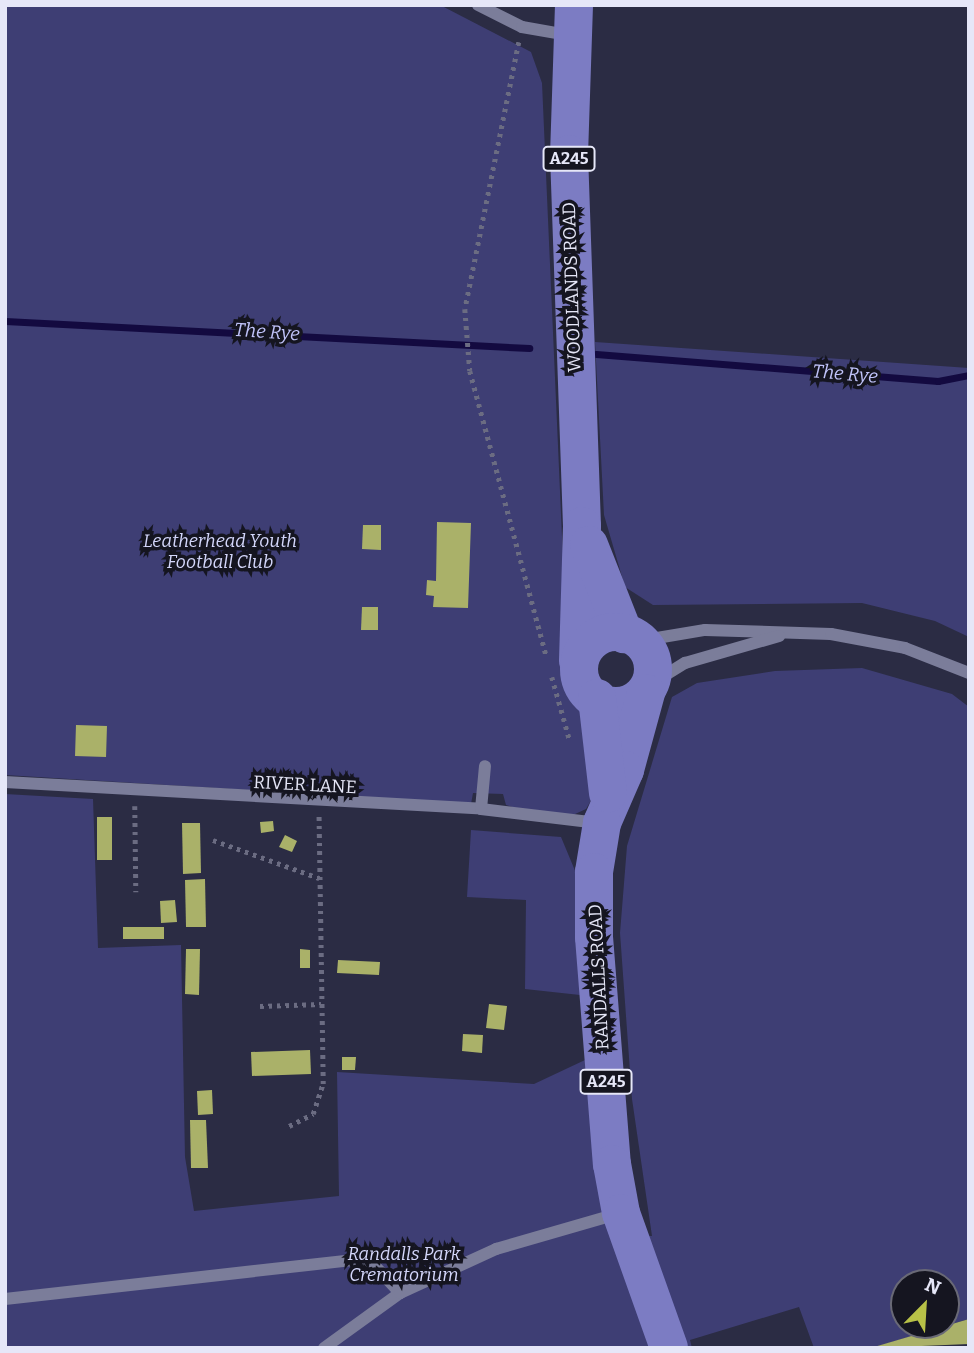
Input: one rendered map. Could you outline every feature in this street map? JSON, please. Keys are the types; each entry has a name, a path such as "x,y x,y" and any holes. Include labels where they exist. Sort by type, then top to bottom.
{"main road":[{"name":"WOODLANDS ROAD","path":"573,20 571,313 582,526 578,661"},
{"name":"WOODLANDS ROAD","path":"582,526 632,637"},
{"path":"632,637 653,660 648,688 617,705 597,698 581,684 578,661 592,640 632,637"},
{"name":"A245","path":"605,816 625,770 648,688"},
{"name":"A245","path":"597,698 606,739 605,816"},
{"name":"RANDALLS ROAD","path":"605,816 594,872 594,937 621,1213 669,1348"}],"lane":[{"path":"478,5 522,27 573,20"},
{"path":"632,637 705,630 831,634 905,648 969,673"},
{"path":"648,688 685,663 786,634"},
{"path":"481,809 485,766"},
{"name":"RIVER LANE","path":"5,782 318,804 605,816"},
{"path":"324,1348 400,1293 496,1249 621,1213"},
{"path":"5,1299 352,1260 375,1266 400,1293"}],"path":[{"path":"522,27 465,309 470,371 569,741 606,739"},
{"path":"135,791 136,891"},
{"path":"289,1126 313,1114 320,1102 318,804"},
{"path":"213,840 309,870 319,879"},
{"path":"260,1006 321,1004"}],"green space":[{"name":"Leatherhead Youth Football Club","path":"5,5 440,5 531,52 542,83 568,673 589,714 599,787 586,809 573,815 522,810 506,805 503,794 473,793 471,804 5,775"},
{"path":"595,342 969,368 969,637 935,621 862,603 653,605 625,587 604,515"},
{"name":"Randalls Park Crematorium","path":"862,668 952,694 969,707 969,1319 960,1322 960,1269 890,1269 890,1339 902,1339 872,1348 814,1348 799,1307 690,1340 692,1348 5,1348 5,794 93,799 98,948 181,945 185,1157 194,1211 339,1196 337,1072 534,1084 585,1060 611,1234 652,1236 632,1099 620,933 627,846 672,697 697,683 775,671"},
{"path":"471,830 561,837 576,873 580,995 525,989 526,900 467,897"}],"building":[{"path":"437,522 471,523 468,608 433,607 434,596 426,595 427,580 436,581"},
{"path":"363,525 381,525 381,550 362,549"},
{"path":"362,607 378,607 378,630 361,630"},
{"path":"76,725 107,726 106,757 75,756"},
{"path":"97,817 112,817 112,860 97,860"},
{"path":"273,821 274,831 261,833 260,822"},
{"path":"182,823 200,823 201,873 183,874"},
{"path":"285,835 297,841 292,852 279,847"},
{"path":"205,879 206,927 186,927 185,880"},
{"path":"175,900 177,922 161,923 160,901"},
{"path":"123,927 164,927 164,939 123,939"},
{"path":"186,949 200,949 199,995 185,994"},
{"path":"300,949 310,950 310,968 300,968"},
{"path":"338,960 380,962 379,975 337,973"},
{"path":"489,1004 507,1006 504,1030 486,1028"},
{"path":"463,1034 483,1035 482,1053 462,1051"},
{"path":"310,1050 311,1074 252,1076 251,1052"},
{"path":"342,1057 356,1057 355,1070 342,1070"},
{"path":"212,1090 213,1114 198,1115 197,1091"},
{"path":"190,1120 206,1120 208,1168 191,1168"},
{"path":"969,1319 969,1344 874,1348 901,1339 960,1339 960,1322"}],"waterway":[{"name":"The Rye","path":"5,321 529,348"},
{"name":"The Rye","path":"596,354 938,381 969,375"}]}
